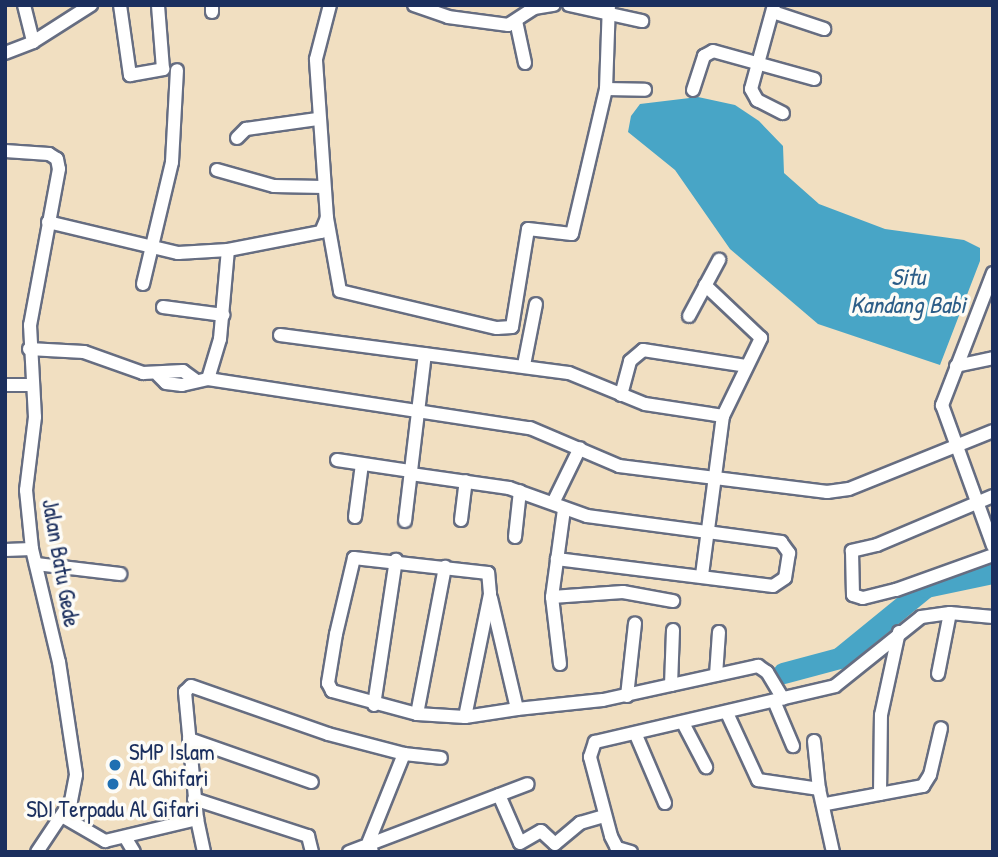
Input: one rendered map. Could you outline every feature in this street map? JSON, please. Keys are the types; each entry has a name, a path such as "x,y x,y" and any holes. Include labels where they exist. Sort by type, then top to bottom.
{"street":[{"path":"24,5 33,42"},
{"path":"5,53 33,42 91,5"},
{"path":"120,5 130,75 164,67 158,5"},
{"path":"330,5 317,46 317,119 327,218 340,291 509,328 516,317 528,229 572,234 606,89 608,9"},
{"path":"414,5 478,22 508,25 534,8 554,5"},
{"path":"569,5 608,9 642,21"},
{"path":"783,113 752,94 774,9 824,29"},
{"path":"520,15 525,63"},
{"path":"693,90 708,52 720,51 814,79"},
{"path":"143,284 172,162 177,70"},
{"path":"606,89 645,90"},
{"path":"237,138 246,129 317,119"},
{"name":"Jalan Batu Gede","path":"5,151 45,153 57,159 29,349 34,447 26,490 33,549 59,662 75,764 73,794 62,816 37,852"},
{"path":"217,170 274,186 324,187"},
{"path":"48,222 178,253 228,250 315,235 323,229 327,218"},
{"path":"203,380 223,315 228,250"},
{"path":"689,316 719,260"},
{"path":"993,272 942,405 993,546"},
{"path":"702,575 723,416 760,334 705,285"},
{"path":"524,365 536,304"},
{"path":"163,307 223,315"},
{"path":"280,335 524,365 588,378 645,404 723,416"},
{"path":"29,349 84,352 158,375 166,383 191,386 203,380 530,428 619,466 835,492 993,431"},
{"path":"621,395 630,360 643,350 746,366"},
{"path":"405,521 425,354"},
{"path":"956,366 993,358"},
{"path":"5,385 32,385"},
{"path":"560,664 552,597 559,506 580,448"},
{"path":"337,460 520,491 559,506 781,542 788,550 785,578 776,586 557,559"},
{"path":"355,517 362,464"},
{"path":"461,520 466,481"},
{"path":"514,537 520,491"},
{"path":"993,496 877,545 852,551 853,594 863,598 896,590 993,555"},
{"path":"5,550 33,549"},
{"path":"517,709 485,570 361,556 351,562 328,683 337,694 417,714 465,717 627,696 758,666 769,675 793,746"},
{"path":"374,705 396,560"},
{"path":"36,564 120,575"},
{"path":"417,714 445,567"},
{"path":"552,597 623,592 673,601"},
{"path":"465,717 490,594"},
{"path":"631,852 617,850 605,816 590,747 596,742 727,713 778,697 842,682 899,631 921,617 950,613 993,617"},
{"path":"938,674 950,613"},
{"path":"627,696 635,624"},
{"path":"671,685 673,631"},
{"path":"880,794 881,715 899,631"},
{"path":"716,675 719,632"},
{"path":"204,852 194,799 186,692 194,687 328,734 404,754 441,758"},
{"path":"727,713 758,780 819,789"},
{"path":"683,723 706,767"},
{"path":"826,804 926,783 941,728"},
{"path":"636,734 665,803"},
{"path":"189,739 312,782"},
{"path":"814,741 819,789 826,804 833,852"},
{"path":"371,846 404,754"},
{"path":"349,852 371,846 528,784"},
{"path":"499,794 520,843 541,831 555,844 580,823 605,816"},
{"path":"194,799 308,836 312,852"},
{"path":"62,816 99,840 125,837 197,819"},
{"path":"125,837 134,852"}],"water":[{"name":"Situ Kandang Babi","path":"698,97 735,105 759,121 783,146 784,173 819,204 885,229 964,240 980,248 980,261 940,365 818,324 730,249 675,170 628,132 631,116 640,104"}],"waterway":[{"path":"783,673 839,658 926,587 993,573"}],"place":[{"name":"SMP Islam Al Ghifari","path":"115,765"},
{"name":"SDI Terpadu Al Gifari","path":"113,784"}]}
